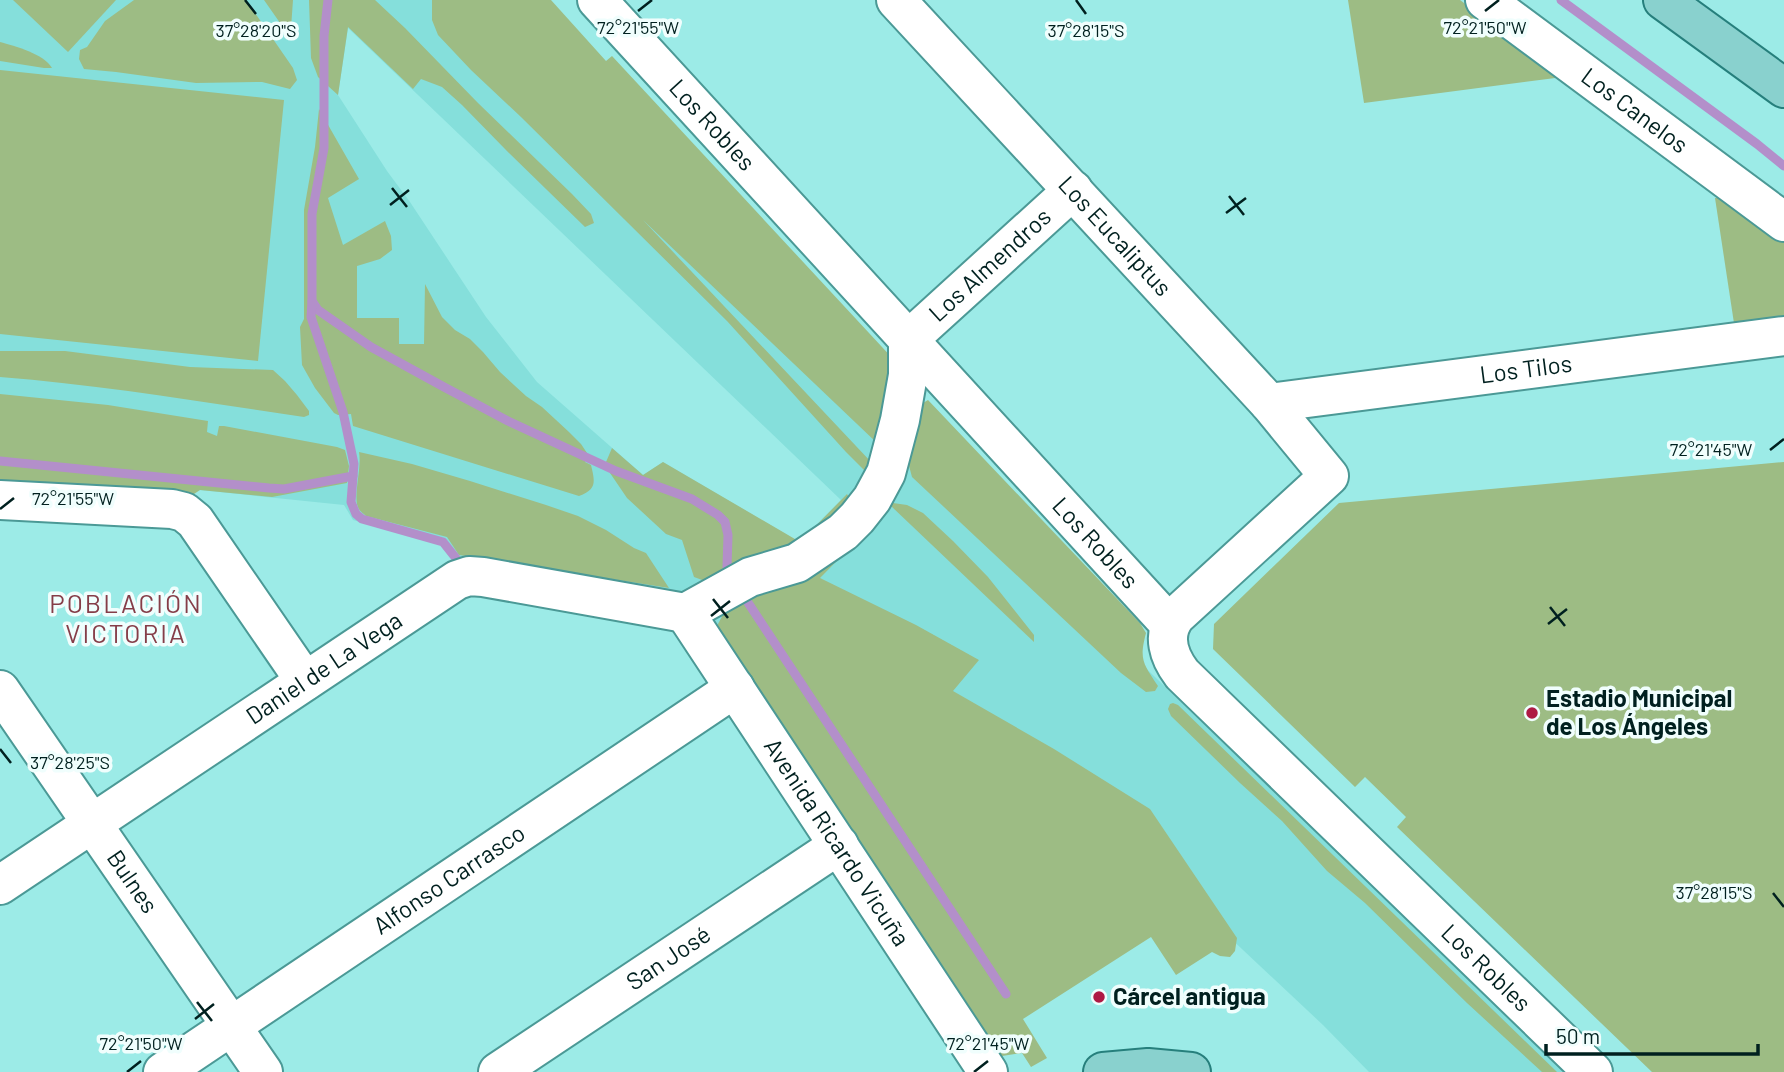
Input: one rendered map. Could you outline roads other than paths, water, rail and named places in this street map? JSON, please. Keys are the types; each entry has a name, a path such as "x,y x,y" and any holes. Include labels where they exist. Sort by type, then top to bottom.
{"main road":[{"path":"1663,0 1784,88"},
{"path":"1103,1072 1147,1068 1191,1072"}],"street":[{"name":"Los Robles","path":"597,0 1170,623 1167,635 1170,657 1182,674 1593,1072"},
{"name":"Los Eucaliptus","path":"896,0 1269,403 1329,476 1170,623"},
{"name":"Los Canelos","path":"1485,0 1778,205"},
{"name":"Los Almendros","path":"908,340 1073,191"},
{"name":"Los Tilos","path":"1269,403 1784,337"},
{"path":"685,613 750,577 797,564 843,532 872,499 886,473 900,420 908,375 908,340"},
{"path":"0,500 172,509 184,512 195,521 305,681"},
{"name":"Daniel de La Vega","path":"0,885 457,580 469,576 497,579 685,613"},
{"name":"Avenida Ricardo Vicuña","path":"685,613 988,1072"},
{"name":"Alfonso Carrasco","path":"163,1072 735,688"},
{"name":"Bulnes","path":"0,690 263,1072"},
{"name":"San José","path":"498,1072 839,845"}],"waterway":[{"path":"328,0 324,36 324,148 312,214 312,301 318,310 371,347 508,421 616,471 692,499 718,515 725,522 728,535 727,567 732,577"},
{"path":"1561,0 1784,166"},
{"path":"312,301 311,317 343,412 354,464 351,502 356,514 362,519 443,542 463,567"},
{"path":"0,461 284,489 353,476"},
{"path":"741,592 1006,994"}],"place":[{"name":"Estadio Municipal de Los Ángeles","path":"1532,713"},
{"name":"Cárcel antigua","path":"1099,997"}],"district":[{"name":"POBLACIÓN VICTORIA","path":"126,619"}]}
